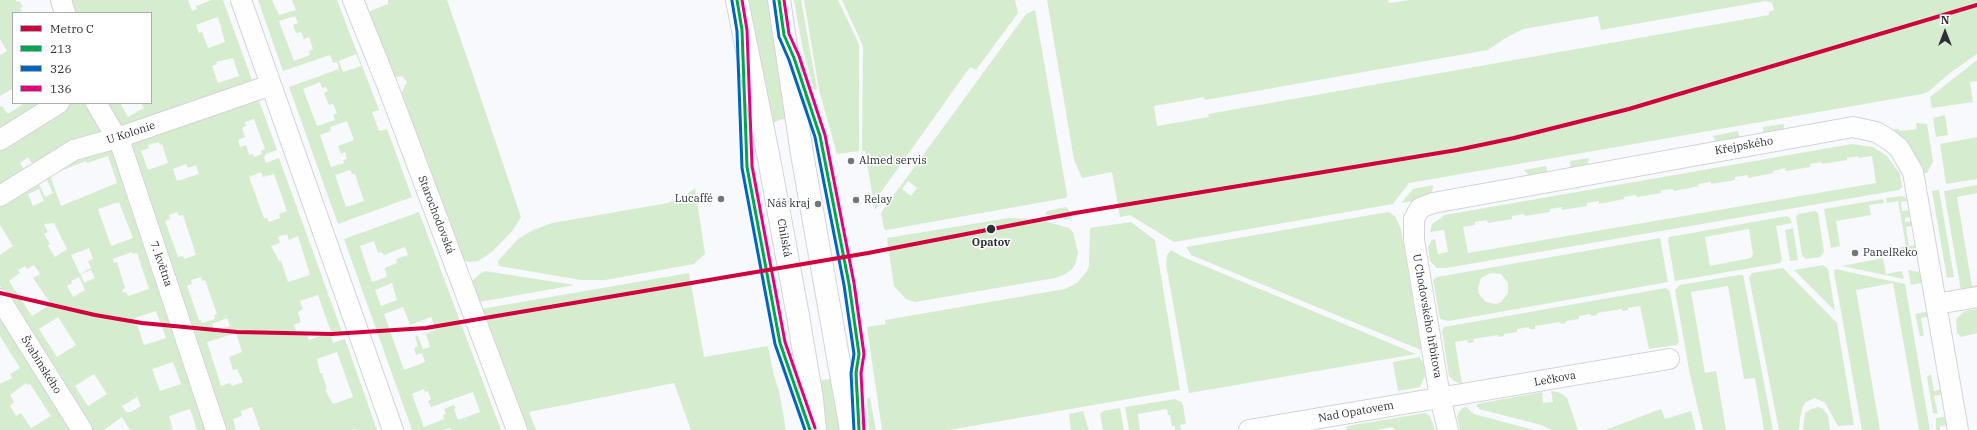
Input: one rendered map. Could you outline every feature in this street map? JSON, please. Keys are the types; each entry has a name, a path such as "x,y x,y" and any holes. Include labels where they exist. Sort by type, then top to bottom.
{"main road":[{"name":"Chilská","path":"737,0 770,159 812,399 815,430"},
{"path":"779,0 802,154 852,430"}],"street":[{"path":"61,0 65,12"},
{"path":"241,0 393,430"},
{"name":"Starochodovská","path":"353,0 388,87 517,430"},
{"name":"U Kolonie","path":"0,196 74,150 117,138 271,85"},
{"path":"0,140 58,104"},
{"name":"7. května","path":"97,104 117,138 216,430"},
{"name":"Křejpského","path":"1426,205 1853,127 1876,132 1888,138 1899,148 1913,172 1958,430"},
{"name":"U Chodovského hřbitova","path":"1426,205 1417,213 1413,226 1440,397 1448,430"},
{"path":"1936,304 1977,297"},
{"name":"Švabinského","path":"0,299 82,430"},
{"name":"Lečkova","path":"1440,397 1459,396 1669,359"},
{"name":"Nad Opatovem","path":"1249,430 1440,397"}],"green space":[{"path":"0,0 19,1 23,7 20,8 22,11 12,12 12,89 0,96 0,55 7,51 0,39"},
{"path":"68,0 188,0 192,11 197,9 196,6 212,0 223,0 252,80 123,129 110,104 121,104 128,117 144,108 142,104 152,104 152,12 71,12","holes":["218,17 225,42 208,48 202,32 199,33 196,25","233,58 239,76 218,83 212,66 217,64 216,62"]},
{"path":"258,0 272,0 279,15 296,10 292,0 337,0 379,110 372,112 379,131 387,129 412,197 338,224 289,87 339,69 337,62 333,63 330,55 283,71","holes":["295,16 298,23 293,25 296,33 301,32 304,39 309,37 313,49 309,51 310,55 294,61 279,21","356,54 361,66 343,72 339,61","320,82 322,88 326,87 328,91 324,93 329,105 333,104 337,113 333,115 335,120 317,126 303,89","347,121 354,140 338,146 341,154 345,152 347,159 343,160 344,163 331,167 320,135 331,131 330,127","350,170 352,174 355,174 364,201 346,207 335,175"]},
{"path":"388,0 447,0 471,69 521,217 513,230 492,252 478,261 469,262 463,260 400,96 407,82 402,76 393,78 365,13 388,4"},
{"path":"745,0 770,0 788,120 782,119 773,123"},
{"path":"794,0 801,0 817,89 814,90 803,50"},
{"path":"804,0 838,0 859,44 859,151 837,154 819,90"},
{"path":"842,0 1015,0 1018,13 976,70 970,67 879,195 884,199 875,210 865,151 862,151 863,46"},
{"path":"1047,0 1388,0 1389,3 1410,0 1977,0 1977,54 1950,73 1928,92 1409,183 1393,204 1174,242 1130,215 1120,217 1112,172 1082,178 1074,160","holes":["1766,1 1772,3 1774,10 1769,12 1769,15 1208,114 1209,117 1157,126 1154,106 1204,97 1205,100 1488,50 1504,39 1523,29 1598,16 1601,30"]},
{"path":"1035,10 1067,195 1066,198 886,230 884,229 881,213 1026,14","holes":["908,181 917,188 911,196 902,189"]},
{"path":"1977,60 1977,81 1970,82 1973,102 1932,108 1930,97"},
{"path":"258,98 277,150 266,154 264,157 266,163 279,158 342,332 331,336 333,343 345,339 377,430 259,430 260,429 252,407 241,411 242,416 233,419 236,430 225,430 128,145","holes":["254,119 265,149 261,151 262,154 254,157 253,154 249,155 246,145 240,147 238,140 245,137 242,128 246,126 245,122","159,142 160,145 162,144 168,163 148,170 141,151 149,148 148,145","186,164 188,168 196,165 199,174 177,181 173,169","261,172 263,177 274,174 287,211 279,214 280,218 269,222 267,218 264,218 249,177","177,212 179,216 183,215 196,255 184,259 183,256 178,257 165,221 170,219 169,215","287,234 289,240 298,236 310,275 288,282 281,261 279,261 271,246 280,243 278,237","201,277 202,281 205,280 217,314 214,315 215,319 202,323 201,320 199,320 187,286 192,284 191,280","318,295 331,332 309,340 306,331 297,334 294,325 301,322 298,312 303,309 300,301","227,318 230,326 215,331 212,324","236,333 242,352 229,357 233,370 237,369 243,382 232,386 230,383 221,386 207,342","337,352 353,397 333,404 325,390 327,389 322,373 320,373 317,359"]},
{"path":"43,104 0,131 0,107 2,106 8,114 22,105"},
{"path":"67,104 93,104 105,130 34,166 28,157 20,163 25,171 0,187 0,147"},
{"path":"1945,115 1948,135 1936,137 1933,118"},
{"path":"1916,123 1927,124 1933,161 1927,173 1924,173 1913,154 1894,133 1895,129 1899,129 1900,131 1917,129"},
{"path":"1784,124 1783,133 1764,136 1763,127"},
{"path":"1738,131 1740,140 1717,144 1713,136"},
{"path":"1977,137 1977,179 1946,184 1940,144"},
{"path":"1852,144 1873,147 1887,156 1900,174 1902,187 1899,190 1446,268 1437,268 1430,261 1428,247 1432,240 1435,239 1438,254 1448,252 1444,230 1430,232 1432,224 1445,215","holes":["1858,156 1859,158 1872,156 1876,183 1468,253 1463,227 1475,225 1475,222 1487,220 1488,223 1512,219 1512,216 1524,214 1525,216 1550,212 1550,209 1562,207 1562,210 1587,206 1587,203 1599,201 1599,204 1624,199 1624,197 1636,195 1637,197 1661,193 1661,190 1673,189 1674,191 1699,186 1698,184 1711,182 1711,184 1735,180 1735,177 1748,175 1748,178 1773,173 1773,171 1785,168 1786,171 1810,167 1810,164 1821,162 1822,164 1847,160 1847,158"]},
{"path":"111,147 208,430 197,430 190,409 169,416 173,430 130,430 122,417 104,430 91,430 0,286 0,255 13,246 0,225 0,204 76,157","holes":["108,156 117,183 61,206 50,175 86,161 87,163","47,180 53,193 45,197 39,184","39,189 44,201 33,206 28,194","119,202 133,238 111,246 98,209","54,223 67,249 55,257 48,246 50,244 44,234 48,232 44,224","89,248 93,259 88,261 91,268 80,274 71,255","132,252 133,254 137,253 149,289 128,296 126,292 123,293 122,290 125,288 117,262 114,263 113,259","34,265 40,274 33,278 51,304 32,316 9,281 20,273 18,270 25,266 27,269","91,270 95,278 84,283 81,274","79,277 85,290 73,297 67,286 72,283 71,281","156,311 166,338 144,345 135,318","58,317 76,345 57,357 39,329","173,362 181,384 160,391 152,369","94,374 107,394 88,406 75,386","137,397 141,406 131,412 126,412 122,406"]},
{"path":"1589,158 1587,167 1571,170 1570,161"},
{"path":"1546,166 1548,174 1529,176 1524,170"},
{"path":"1433,185 1432,193 1425,199 1401,203 1413,189"},
{"path":"1977,185 1977,193 1957,197 1972,286 1977,285 1977,289 1961,291 1944,191"},
{"path":"695,188 705,254 694,264 605,280 581,280 499,266 498,261 518,239 533,230 552,223 668,203 685,196"},
{"path":"1939,190 1954,277 1947,278 1932,191"},
{"path":"1902,196 1911,200 1901,202 1902,211 1912,210 1914,216 1905,218 1905,222 1914,221 1915,225 1906,227 1909,246 1918,245 1917,249 1912,254 1904,255 1900,254 1895,249 1906,246 1898,201 1887,203 1886,198"},
{"path":"1883,199 1884,203 1869,205 1871,215 1836,221 1840,246 1831,248 1824,209"},
{"path":"1066,207 1069,210 1071,217 1068,220 1045,214 1047,211"},
{"path":"1815,211 1818,213 1824,252 1820,257 1806,259 1802,255 1796,217 1798,214"},
{"path":"419,212 501,430 451,430 450,428 444,430 412,430 344,239","holes":["374,241 378,253 381,252 384,255 405,247 408,255 396,259 397,263 385,268 387,277 372,282 360,246","392,283 397,300 381,306 375,290","403,307 410,325 431,317 436,330 426,334 430,347 423,349 418,336 415,337 418,346 414,348 416,355 422,353 425,362 404,370 384,314","424,389 425,392 428,391 431,399 428,401 431,407 473,392 480,412 458,420 454,405 444,409 446,414 443,415 444,419 424,427 412,394"]},
{"path":"1389,212 1395,216 1401,229 1421,350 1191,255 1186,247"},
{"path":"1787,216 1790,218 1792,223 1776,226 1782,260 1780,263 1675,281 1668,240 1669,237","holes":["1749,229 1753,254 1751,258 1710,266 1705,237"]},
{"path":"1009,218 1038,219 1069,228 1073,232 1078,253 1075,265 1072,269 1064,275 1055,278 915,302 906,299 894,286 887,238"},
{"path":"1131,222 1155,240 1180,390 949,430 882,430 867,327 886,324 885,320 1065,289 1077,283 1087,271 1089,266 1090,228"},
{"path":"1793,228 1798,260 1790,261 1785,230"},
{"path":"1660,238 1668,282 1449,321 1440,319 1433,280 1437,277","holes":["1491,273 1501,274 1508,283 1508,293 1501,302 1496,304 1486,302 1479,294 1478,288 1481,278"]},
{"path":"1171,250 1183,257 1416,354 1189,393 1166,264 1167,255"},
{"path":"1883,258 1886,274 1902,271 1904,279 1842,266"},
{"path":"1823,265 1828,269 1835,311 1794,270"},
{"path":"1783,268 1837,323 1854,425 1838,426 1825,403 1815,398 1806,402 1803,406 1799,430 1779,430 1749,277 1752,273"},
{"path":"1835,269 1905,284 1930,430 1919,430 1893,283 1856,290 1880,430 1862,430 1834,272"},
{"path":"1908,270 1919,272 1925,282 1911,285"},
{"path":"485,271 575,285 479,302 471,282"},
{"path":"689,273 704,357 768,346 773,372 779,391 786,430 691,430 674,383 529,412 536,430 527,430 481,309"},
{"path":"1743,275 1744,279 1773,430 1764,430 1755,378 1744,379 1728,286 1691,292 1705,373 1716,371 1726,430 1703,430 1690,375 1675,290 1680,285"},
{"path":"1666,288 1670,292 1679,342 1676,345 1649,349 1640,306 1628,308 1628,310 1622,311 1622,309 1597,313 1597,315 1591,316 1591,314 1579,316 1579,319 1566,321 1566,323 1561,324 1560,322 1535,326 1535,329 1530,329 1529,327 1517,329 1517,332 1504,334 1504,336 1499,337 1498,335 1473,339 1474,342 1468,343 1467,340 1455,342 1462,384 1454,381 1449,376 1442,331 1444,327"},
{"path":"1977,309 1977,333 1961,337 1957,333 1956,319 1965,311"},
{"path":"1930,311 1931,316 1921,318 1924,336 1920,336 1915,314"},
{"path":"0,317 72,430 0,430 0,384 12,378 10,374 20,368 0,336","holes":["26,383 28,385 30,384 51,416 31,428 21,413 16,416 10,406 14,402 10,395"]},
{"path":"1419,357 1424,364 1425,376 1420,387 1398,391 1393,362"},
{"path":"1931,374 1934,391 1944,389 1945,394 1934,396 1938,414 1933,413 1927,377"},
{"path":"834,378 846,430 821,430 813,382"},
{"path":"1551,391 1561,393 1567,398 1578,430 1552,430 1541,425 1479,409 1477,406 1477,404 1542,392 1543,403 1553,402"},
{"path":"867,398 870,398 876,430 869,430"},
{"path":"1175,399 1183,405 1186,424 1180,425 1181,430 1175,430 1175,426 1172,426 1167,409 1138,414 1140,430 1129,430 1125,407"},
{"path":"1466,407 1474,414 1534,430 1460,430 1457,416 1461,409"},
{"path":"1819,407 1828,415 1830,430 1803,430 1805,413 1811,409"},
{"path":"1120,408 1124,430 1103,430 1100,414 1103,411"},
{"path":"1661,409 1665,419 1691,411 1696,430 1605,430"},
{"path":"1083,411 1089,430 1071,430 1069,414"},
{"path":"1425,413 1430,416 1435,430 1394,430 1393,427 1376,430 1346,430 1347,426"},
{"path":"1948,416 1949,425 1940,426 1940,430 1936,430 1936,418"}],"metro line":[{"name":"C","path":"0,293 95,315 142,323 237,332 332,334 426,328 868,253 1075,213 1457,150 1514,138 1629,109 1977,5"}],"transit line":[{"name":"213","path":"737,0 742,30 747,167 780,343 810,430"},
{"name":"136","path":"742,0 747,30 752,166 785,342 815,428"},
{"name":"213","path":"779,0 784,35 794,58 820,136 849,284 859,354 856,373 859,430"},
{"name":"136","path":"784,0 789,34 799,56 825,135 854,283 864,354 861,373 864,430"},
{"name":"326","path":"732,1 737,31 742,168 775,344 805,430"},
{"name":"326","path":"774,1 779,37 789,60 815,137 844,285 854,354 851,373 854,430"}],"place":[{"name":"Almed servis","path":"851,161"},
{"name":"Lucaffé","path":"721,199"},
{"name":"Relay","path":"856,200"},
{"name":"Náš kraj","path":"818,204"},
{"name":"Opatov","path":"991,229"},
{"name":"PanelReko","path":"1855,253"}]}
